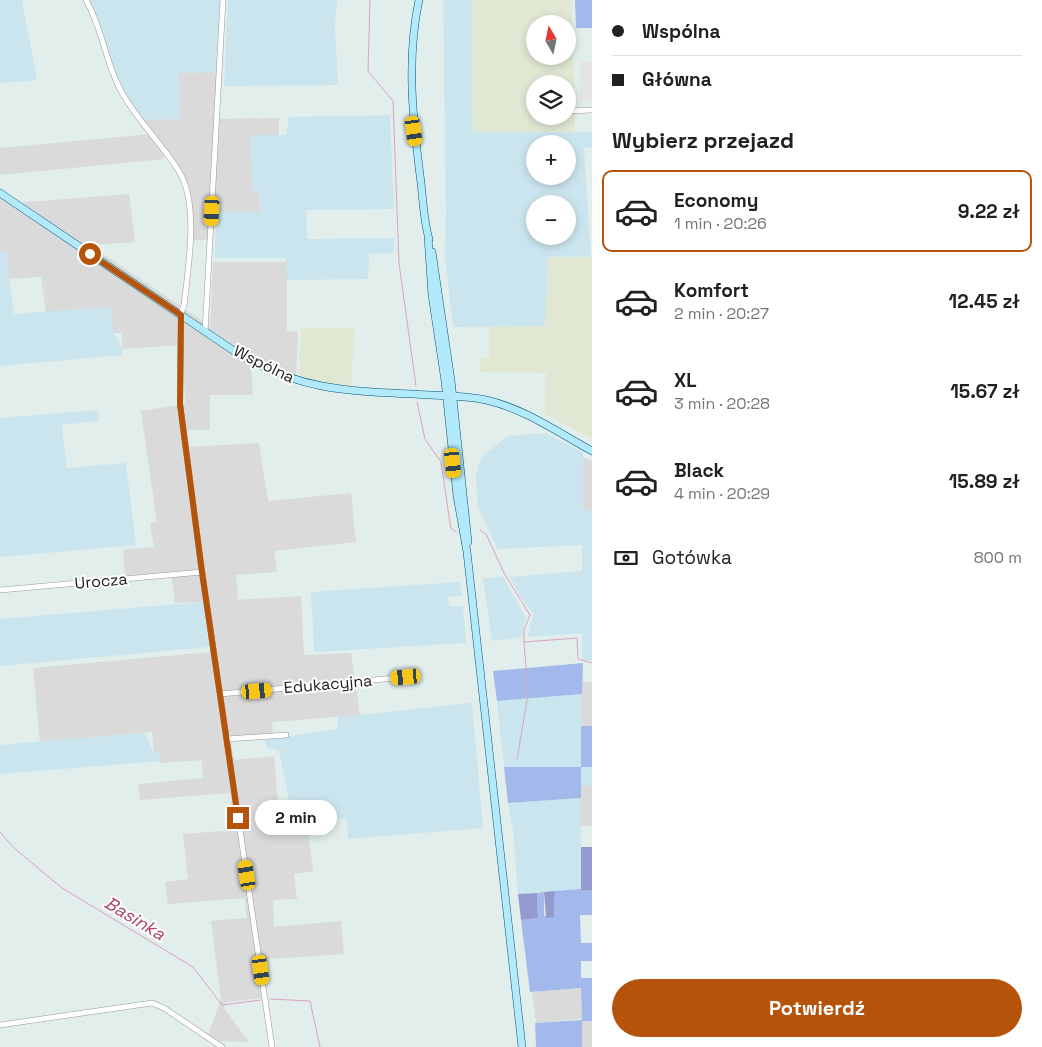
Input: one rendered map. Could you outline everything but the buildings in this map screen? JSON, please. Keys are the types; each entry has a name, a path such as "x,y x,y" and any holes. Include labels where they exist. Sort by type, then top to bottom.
{"main road":[{"path":"419,0 412,47 411,90 414,131 428,236 440,297 449,396 465,496 467,552 522,1047"},
{"name":"Wspólna","path":"0,194 205,332 274,373 311,385 345,390 484,399 501,404 592,451"}],"street":[{"path":"86,0 103,37 119,88 135,113 175,166 186,186 190,214 190,240 184,305 181,315 180,404 202,572 272,1047"},
{"path":"205,332 223,0"},
{"path":"576,111 592,110"},
{"name":"Urocza","path":"0,590 202,572"},
{"name":"Edukacyjna","path":"220,694 406,677"},
{"path":"227,739 286,735"},
{"path":"0,1025 152,1003 164,1008 222,1047"}],"shaded area":[{"path":"0,0 22,0 37,80 0,83"},
{"path":"88,0 220,0 217,72 178,73 179,119 143,120 130,103 116,73 95,13"},
{"path":"228,0 337,0 335,25 338,85 224,86"},
{"path":"443,0 472,0 473,132 592,132 592,147 584,148 591,257 548,257 545,326 453,327 445,258"},
{"path":"472,0 572,0 572,15 526,15 526,65 573,65 574,75 526,75 526,125 575,125 575,132 473,133"},
{"path":"575,0 592,0 592,28 576,28"},
{"path":"580,62 592,62 592,101 580,101"},
{"path":"217,72 215,119 279,118 279,135 250,135 253,190 259,190 260,212 212,212 210,240 192,240 188,191 169,155 163,155 164,159 0,175 0,148 151,134 139,120 179,119 178,73"},
{"path":"390,115 394,209 306,210 307,239 395,238 393,253 369,254 368,279 287,280 286,258 215,258 216,212 260,212 259,191 253,190 249,135 286,135 289,117"},
{"path":"0,192 15,203 129,194 135,242 90,245 210,326 213,262 287,262 287,332 298,331 296,378 250,357 253,395 210,395 210,430 187,430 189,447 259,443 268,501 351,493 356,542 274,551 277,572 236,575 238,600 301,596 304,655 351,653 360,715 272,722 273,736 231,740 234,760 274,756 280,826 307,824 313,871 294,874 297,899 273,900 274,927 341,921 344,954 255,960 262,998 226,1002 224,1008 249,1042 217,1041 208,1035 221,999 211,921 247,918 244,898 168,904 165,882 188,879 183,834 234,830 230,793 140,800 138,784 203,778 202,760 160,763 159,752 154,752 152,732 40,742 33,668 210,652 203,602 175,603 171,572 125,576 123,550 154,547 150,523 157,522 141,411 185,404 183,345 122,349 122,333 114,333 110,307 46,312 41,277 9,279 6,252 0,252"},
{"path":"0,252 6,252 14,314 110,307 114,333 122,349 122,355 0,366"},
{"path":"548,257 592,257 592,439 545,414 546,373 480,372 480,358 489,358 489,326 545,326"},
{"path":"301,328 355,328 351,387 314,381 299,375"},
{"path":"98,410 99,421 62,425 67,468 126,463 136,545 0,557 0,418"},
{"path":"545,433 583,452 583,509 592,510 592,661 582,659 582,633 528,637 533,613 521,598 510,577 582,571 582,545 497,549 478,507 476,476 479,463 485,454 508,436"},
{"path":"583,457 592,461 592,510 583,510"},
{"path":"503,577 526,618 522,637 492,641 483,578"},
{"path":"460,582 462,596 448,597 449,606 463,606 466,643 314,652 311,592"},
{"path":"203,602 209,647 0,666 0,619"},
{"path":"583,663 582,694 497,701 493,671"},
{"path":"582,682 592,682 592,726 581,726"},
{"path":"582,694 581,767 504,767 497,701"},
{"path":"472,703 483,828 348,839 346,818 293,820 279,750 267,748 265,740 337,729 338,717"},
{"path":"581,726 592,726 592,767 581,767"},
{"path":"144,733 154,752 159,752 160,761 0,774 0,745"},
{"path":"504,767 581,767 581,798 508,803"},
{"path":"581,767 592,767 592,786 581,786"},
{"path":"581,786 592,786 592,826 581,826"},
{"path":"581,798 581,889 518,894 513,830 508,803"},
{"path":"581,847 592,847 592,890 581,890"},
{"path":"592,890 592,915 580,915 581,943 592,943 592,961 581,961 581,978 592,978 592,1021 582,1021 582,1047 536,1047 535,1023 582,1020 581,988 530,992 521,920 538,918 537,893 544,892 544,916 554,916 555,891"},
{"path":"555,891 554,917 546,918 544,892"},
{"path":"537,893 538,918 521,920 518,894"},
{"path":"581,988 582,1019 536,1023 532,992"},
{"path":"582,1021 592,1021 592,1047 582,1047"}],"waterway":[{"path":"370,0 368,71 393,101 399,263 416,386"},
{"path":"417,402 425,439 441,462 451,528 456,532"},
{"path":"480,530 486,534 504,573 530,615 524,630 524,642 577,638 578,659 592,663"},
{"path":"517,759 528,694 524,642"},
{"name":"Basinka","path":"0,832 14,848 62,888 193,967 222,1005 261,1000"},
{"name":"Basinka","path":"270,999 310,1001 320,1047"}],"route":[{"path":"90,254 181,315 180,404 202,572 238,818"}]}
